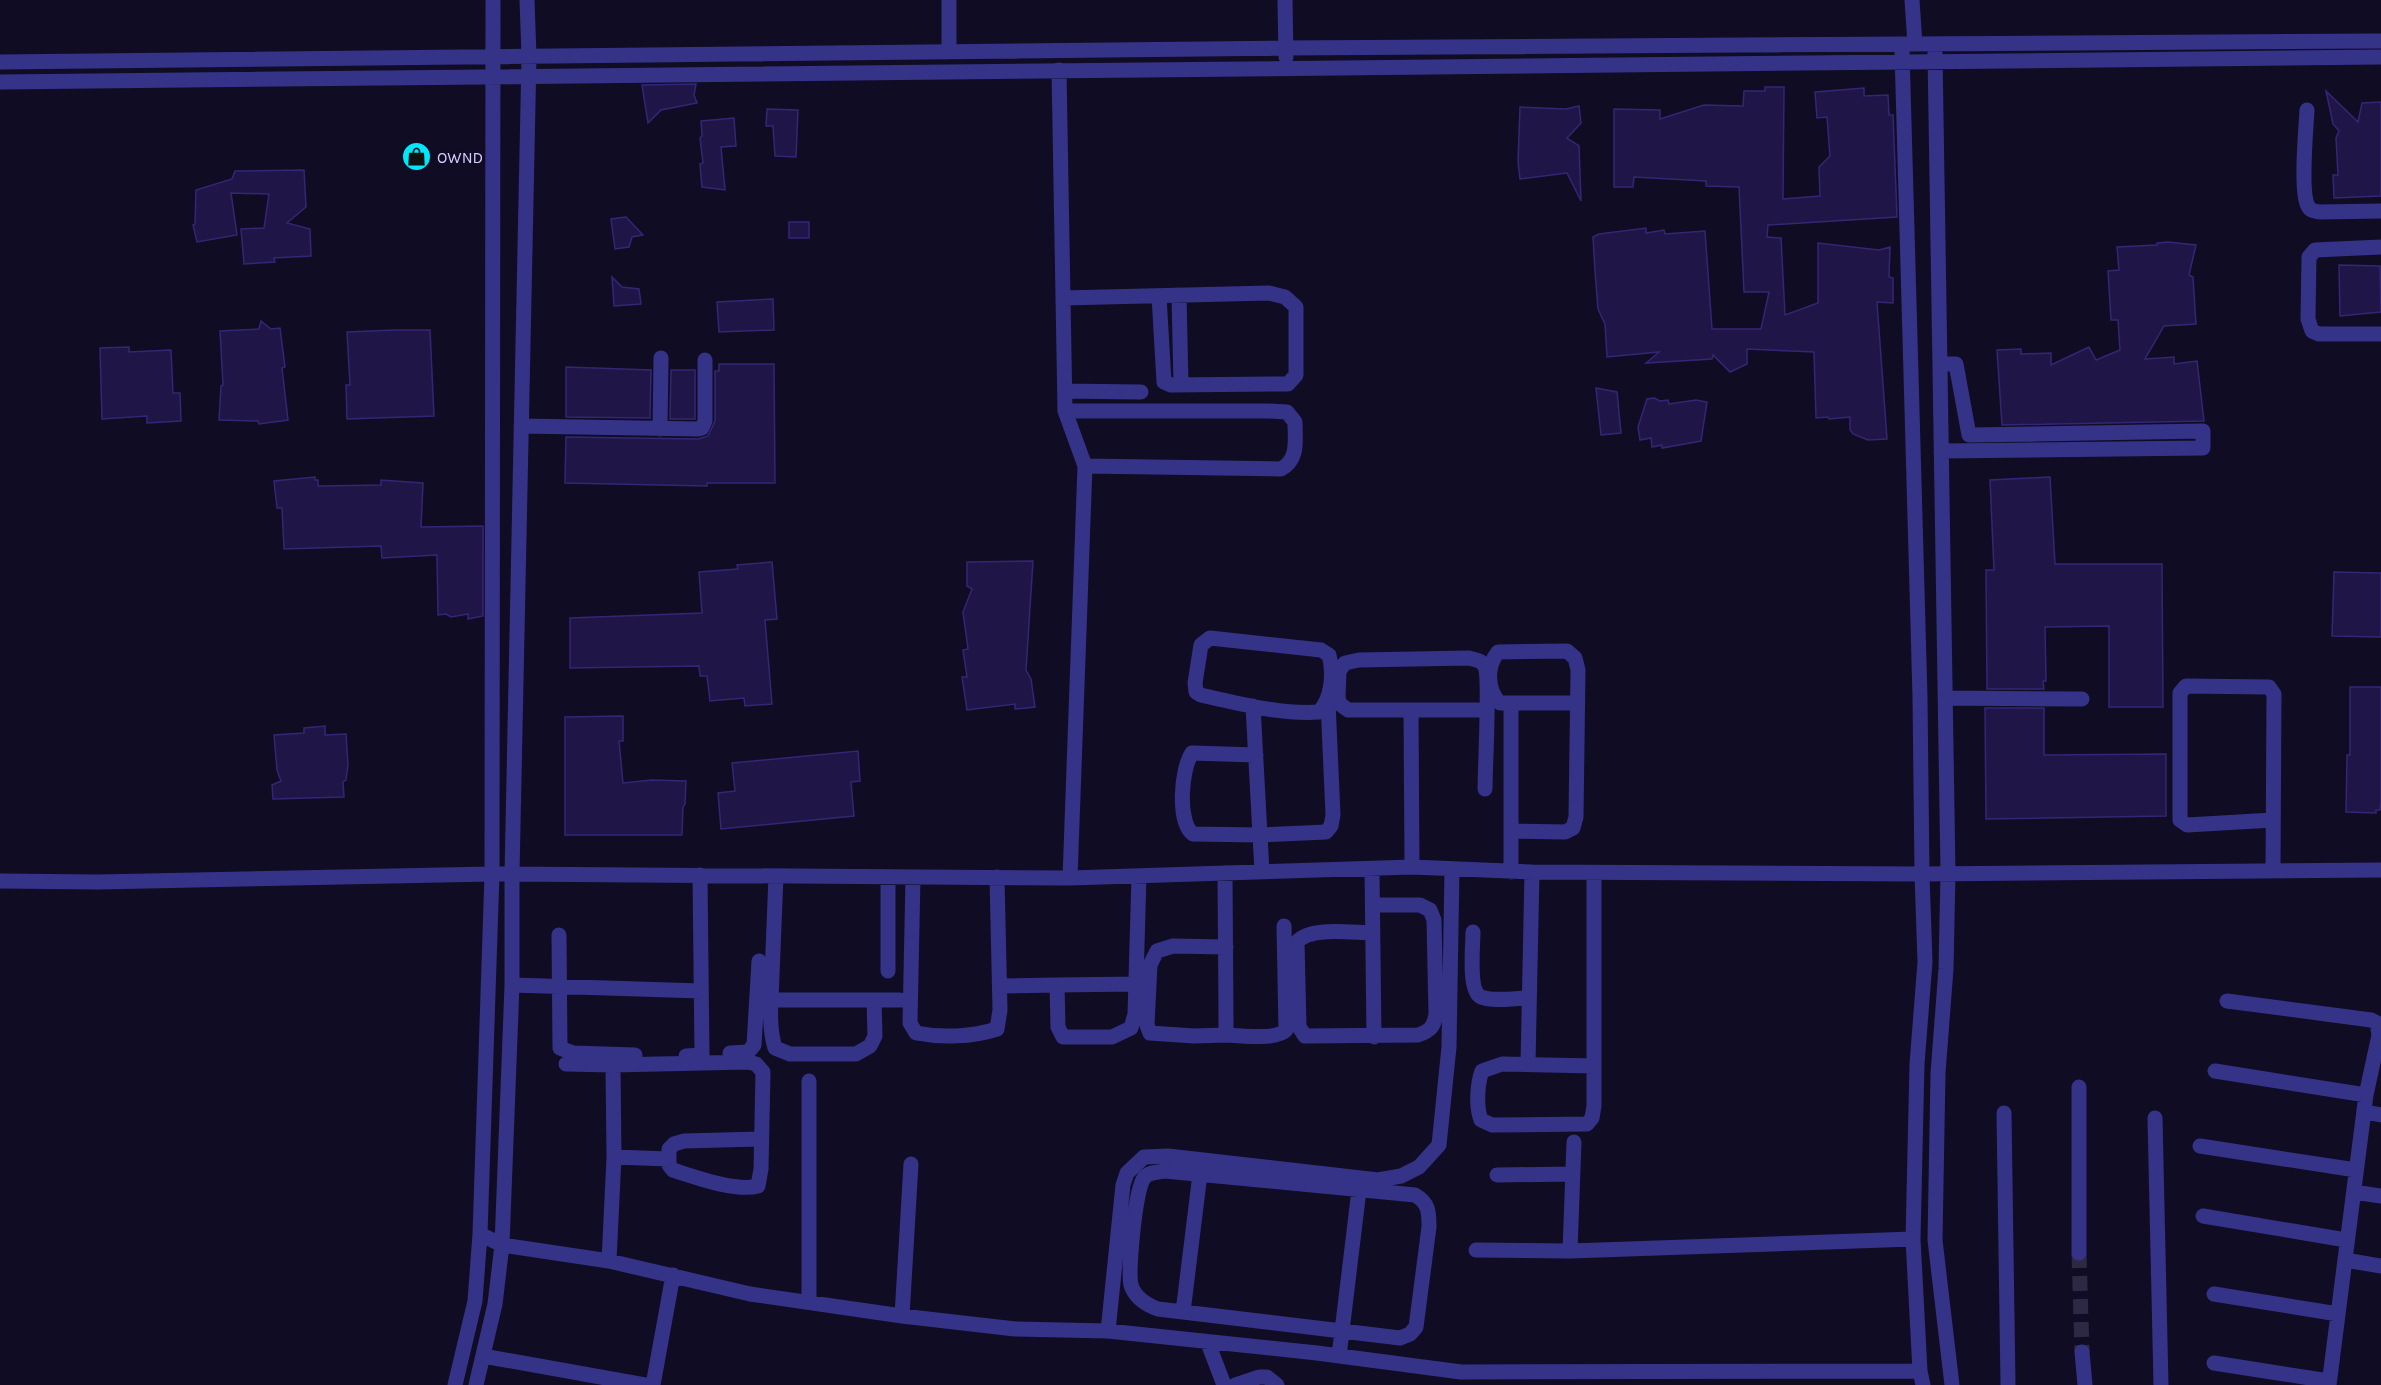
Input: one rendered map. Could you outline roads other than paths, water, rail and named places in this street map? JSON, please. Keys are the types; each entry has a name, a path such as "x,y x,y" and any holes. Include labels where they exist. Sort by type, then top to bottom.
{"street":[{"path":"455,1385 475,1301 480,1234 492,874 493,0"},
{"path":"476,1385 495,1304 502,1245 512,985 529,56 527,0"},
{"path":"949,0 949,52"},
{"path":"1285,0 1287,68"},
{"path":"480,1234 502,1245 609,1261 750,1294 902,1316 1015,1329 1108,1332 1339,1356 1461,1379 1922,1378 1913,1239 1917,1064 1925,962 1902,61 1908,44 1912,0"},
{"path":"0,62 1285,48 2381,41"},
{"path":"1935,44 1948,873 1946,969 1938,1073 1935,1240 1952,1385"},
{"path":"0,82 2381,57"},
{"path":"1059,70 1065,411 1085,466 1070,878"},
{"path":"2307,110 2305,184 2308,207 2320,212 2381,211"},
{"path":"2381,247 2315,250 2309,257 2308,308 2309,326 2312,331 2319,334 2381,334"},
{"path":"1063,298 1269,293 1285,297 1296,307 1296,375 1288,384 1181,385 1164,382 1159,296"},
{"path":"1179,295 1181,385"},
{"path":"660,429 661,358"},
{"path":"521,426 702,428 705,421 705,360"},
{"path":"1940,364 1956,364 1972,451"},
{"path":"1065,391 1141,392"},
{"path":"1065,411 1268,411 1287,412 1295,422 1295,456 1290,464 1281,469 1085,466"},
{"path":"1941,451 2203,448 2203,431 1969,435"},
{"path":"1256,755 1192,753 1187,761 1184,777 1184,819 1188,830 1193,834 1260,835 1326,831 1331,826 1333,814 1328,702 1332,664 1329,655 1321,650 1210,638 1201,645 1195,683 1196,692 1200,695 1253,706 1309,713 1319,712 1328,702"},
{"path":"1511,831 1565,832 1573,828 1576,818 1578,670 1575,658 1567,651 1498,652 1492,660 1490,688 1492,695 1500,703 1577,703"},
{"path":"1485,789 1486,710 1486,669 1481,661 1469,658 1359,660 1345,663 1339,671 1338,698 1340,704 1348,710 1486,710"},
{"path":"2273,820 2187,825 2180,820 2180,693 2186,687 2269,687 2274,694 2273,871"},
{"path":"1945,698 2082,699"},
{"path":"1511,703 1511,872"},
{"path":"1253,706 1262,872"},
{"path":"1411,710 1412,867"},
{"path":"0,881 110,882 492,874 1070,878 1412,867 1594,873 1922,874 2381,870"},
{"path":"1372,869 1374,1036"},
{"path":"1108,1332 1123,1185 1127,1173 1144,1157 1168,1156 1378,1180 1401,1176 1419,1167 1439,1145 1449,1047 1452,869"},
{"path":"1528,1064 1532,872"},
{"path":"1225,873 1226,1035"},
{"path":"1594,873 1594,1066 1592,1118 1587,1124 1492,1125 1481,1120 1479,1080 1482,1071 1502,1064 1594,1066"},
{"path":"700,875 702,1055"},
{"path":"776,876 771,1000 772,1038 775,1048 790,1054 856,1054 870,1046 875,1036 874,1000"},
{"path":"1057,985 1058,1027 1063,1037 1112,1037 1131,1028 1135,1014 1139,876"},
{"path":"888,877 888,971"},
{"path":"913,877 910,1023 916,1033 979,1035 997,1029 1000,1010 997,877"},
{"path":"1373,906 1420,905 1430,910 1434,920 1436,1014 1434,1025 1427,1032 1418,1035 1305,1036 1299,1027 1297,942 1302,936 1314,932 1373,933"},
{"path":"1226,947 1173,946 1157,951 1150,964 1147,1025 1150,1033 1274,1036 1282,1034 1286,1030 1284,926"},
{"path":"1473,932 1473,986 1476,994 1483,998 1529,998"},
{"path":"559,935 560,1048 573,1053 702,1055 748,1052 754,1045 759,961"},
{"path":"1000,986 1136,984"},
{"path":"512,985 701,991"},
{"path":"771,1000 900,1000"},
{"path":"2214,1363 2329,1383 2366,1095 2380,1036 2377,1023 2371,1020 2227,1001"},
{"path":"566,1064 748,1062 756,1064 763,1072 761,1169 758,1186 750,1188 697,1178 673,1170 669,1164 669,1149 684,1141 760,1139"},
{"path":"609,1261 614,1157 613,1065"},
{"path":"2215,1071 2366,1095"},
{"path":"809,1081 809,1301"},
{"path":"2079,1087 2079,1253"},
{"path":"2365,1112 2381,1115"},
{"path":"2004,1113 2008,1385"},
{"path":"2155,1118 2161,1385"},
{"path":"1570,1251 1574,1142"},
{"path":"2200,1146 2356,1170"},
{"path":"614,1157 669,1159"},
{"path":"902,1316 911,1164"},
{"path":"1165,1171 1200,1174 1415,1195 1424,1201 1429,1210 1429,1227 1416,1327 1410,1334 1400,1338 1148,1306 1137,1297 1131,1286 1129,1264 1140,1189 1144,1177 1153,1172 1165,1171"},
{"path":"1183,1312 1200,1174"},
{"path":"1497,1175 1573,1174"},
{"path":"1339,1356 1359,1190"},
{"path":"2354,1192 2381,1197"},
{"path":"2203,1216 2346,1240"},
{"path":"1476,1250 1570,1251 1913,1239"},
{"path":"2345,1260 2381,1266"},
{"path":"652,1385 674,1275"},
{"path":"2214,1294 2337,1314"},
{"path":"1209,1343 1224,1385"},
{"path":"2082,1352 2085,1385"},
{"path":"483,1356 606,1382 645,1385"},
{"path":"1235,1385 1267,1377 1277,1385"}],"tunnel":[{"path":"2079,1253 2082,1352"}],"place":[{"name":"OWND","path":"416,157"}]}
